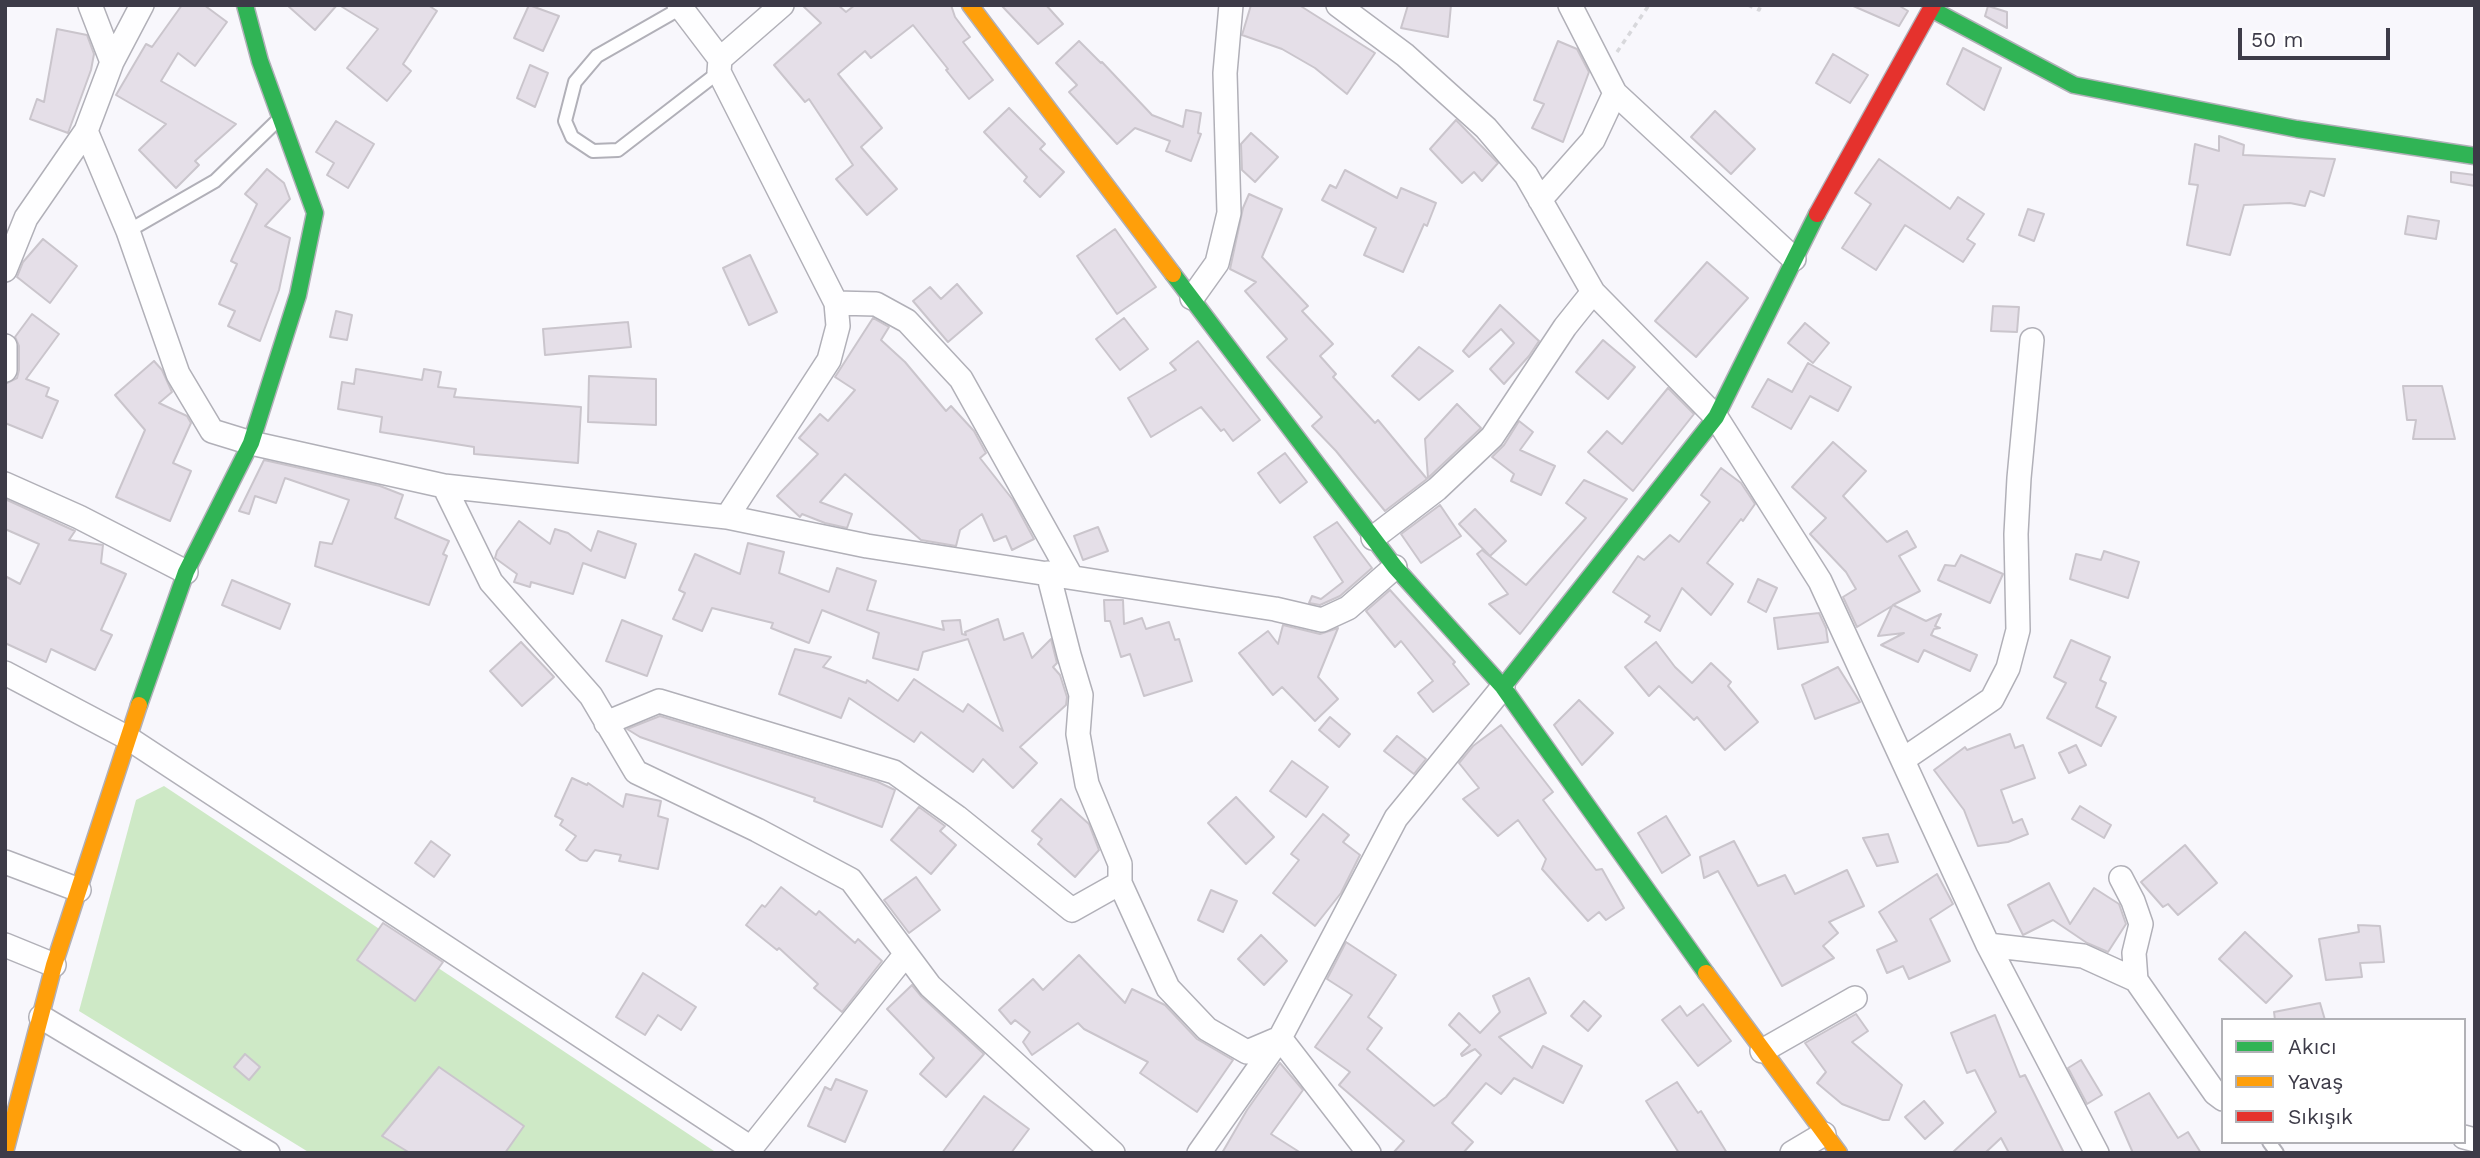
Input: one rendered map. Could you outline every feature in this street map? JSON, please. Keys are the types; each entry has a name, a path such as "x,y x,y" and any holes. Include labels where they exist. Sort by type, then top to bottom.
{"street":[{"path":"90,5 112,62"},
{"path":"5,270 26,218 86,131 112,62 142,5"},
{"path":"5,1152 54,965 128,738 186,572 251,443 299,295 315,213 260,61 245,5"},
{"path":"719,66 782,5"},
{"path":"970,5 1395,567 1503,687 1762,1052 1839,1153"},
{"path":"1192,298 1217,263 1229,213 1225,73 1231,5"},
{"path":"1338,5 1367,14 1405,55 1486,128 1526,175 1593,292 1716,417 1820,581 1988,945 2097,1153"},
{"path":"1570,5 1615,93 1794,259"},
{"path":"680,7 719,66 835,303 838,326 829,360 727,517"},
{"path":"1199,1153 1279,1038 1396,818 1716,417 1834,180 1932,7 2074,85 2297,130 2475,156"},
{"path":"1540,200 1593,140 1615,93"},
{"path":"86,131 128,230 178,374 212,431 251,443 444,486 727,517 867,546 1275,608 1322,620 1348,608 1395,567"},
{"path":"1373,538 1437,489 1492,437 1565,327 1593,292"},
{"path":"835,303 876,304 907,321 961,379 1071,576"},
{"path":"1904,759 1992,699 2008,668 2018,630 2016,534 2032,340"},
{"path":"5,346 5,370"},
{"path":"5,484 79,517 186,572"},
{"path":"444,486 491,582 591,696 636,772 757,830 851,880 930,986 1113,1153"},
{"path":"1048,573 1082,695 1078,734 1087,784 1120,864 1120,883 1168,988 1207,1029 1247,1052 1279,1038"},
{"path":"5,673 128,738 751,1151 905,955"},
{"path":"606,723 659,701 894,772 957,817 1072,910 1120,883"},
{"path":"5,862 79,890"},
{"path":"2121,878 2141,924 2134,953 2136,980"},
{"path":"1988,945 2083,956 2136,980 2215,1093 2221,1098"},
{"path":"5,946 54,965"},
{"path":"1762,1052 1855,998"},
{"path":"41,1017 268,1153"},
{"path":"1279,1038 1369,1153"},
{"path":"1791,1153 1824,1134"}],"lane":[{"path":"680,7 597,56 575,82 565,121 572,137 593,151 618,150 719,66"},
{"path":"128,230 215,181 281,118"}],"path":[{"path":"1604,71 1649,5"},
{"path":"1748,5 1759,10 1761,5"}],"green space":[{"path":"164,786 717,1153 310,1153 79,1011 136,800"}],"building":[{"path":"182,5 204,5 227,22 195,66 178,53 161,81 236,124 195,161 199,165 176,188 139,150 166,124 116,95 146,44 152,47"},
{"path":"287,5 337,5 315,30"},
{"path":"339,5 428,5 437,11 403,64 411,71 387,101 347,68 378,29"},
{"path":"529,5 559,16 543,51 514,38"},
{"path":"802,5 838,5 846,12 855,5 951,5 955,17 970,37 963,42 993,80 969,99 913,25 871,58 865,51 838,74 882,128 861,147 897,189 867,215 836,179 853,165 809,99 805,102 774,65 821,23"},
{"path":"1001,5 1046,5 1063,24 1038,44"},
{"path":"1251,5 1299,5 1375,53 1347,94 1315,68 1282,49 1242,35"},
{"path":"1408,5 1451,5 1448,37 1401,28"},
{"path":"1851,5 1898,5 1908,11 1899,26"},
{"path":"1988,6 2007,12 2007,28 1985,16"},
{"path":"57,29 87,35 94,54 91,70 68,133 30,119 37,99 44,102"},
{"path":"1079,41 1152,115 1183,127 1186,110 1201,113 1198,133 1201,134 1191,161 1166,151 1170,141 1135,128 1117,144 1069,92 1077,85 1056,63"},
{"path":"1558,41 1577,49 1589,72 1563,142 1532,128 1544,104 1534,100"},
{"path":"1963,48 2001,68 1984,110 1947,84"},
{"path":"1833,54 1868,75 1850,103 1816,83"},
{"path":"530,65 548,73 535,107 517,98"},
{"path":"1009,108 1045,144 1040,149 1064,172 1040,197 1024,181 1027,177 984,132"},
{"path":"1715,111 1755,149 1731,174 1691,137"},
{"path":"1456,120 1498,163 1482,181 1474,172 1462,183 1430,149"},
{"path":"336,121 374,144 348,188 327,175 334,163 316,152"},
{"path":"1251,133 1278,157 1255,182 1242,170 1241,144"},
{"path":"2219,136 2244,145 2243,155 2335,159 2324,196 2310,191 2305,206 2290,203 2244,205 2230,255 2187,245 2198,185 2189,184 2195,144 2219,151"},
{"path":"1879,159 1950,209 1958,197 1984,214 1967,239 1975,244 1963,262 1905,225 1876,270 1842,248 1871,204 1855,193"},
{"path":"267,169 284,183 290,199 265,226 290,238 279,290 260,341 228,326 235,311 219,304 237,264 231,261 257,204 245,194"},
{"path":"1345,170 1397,198 1401,188 1436,203 1403,272 1364,255 1376,228 1322,200 1330,185 1336,188"},
{"path":"2451,172 2475,175 2475,186 2451,182"},
{"path":"1249,194 1282,209 1262,257 1308,306 1302,311 1333,344 1320,356 1336,374 1333,377 1375,423 1378,420 1427,479 1385,511 1312,426 1322,417 1267,357 1287,339 1245,291 1256,282 1230,269 1243,208"},
{"path":"2028,209 2044,214 2034,241 2019,235"},
{"path":"2408,216 2439,221 2436,239 2405,234"},
{"path":"1115,229 1156,287 1117,314 1077,256"},
{"path":"43,239 77,266 50,303 17,277 23,262"},
{"path":"750,255 777,312 749,325 723,268"},
{"path":"1707,262 1748,298 1696,357 1655,321"},
{"path":"957,284 982,313 948,342 913,301 930,287 941,299"},
{"path":"1500,305 1539,341 1504,384 1490,369 1514,343 1501,329 1469,357 1463,351"},
{"path":"1993,306 2019,307 2017,332 1991,331"},
{"path":"336,311 352,315 347,340 330,337"},
{"path":"32,314 59,334 26,379 49,388 46,396 58,401 42,438 5,423 5,384 17,378 19,370 19,346 15,337"},
{"path":"873,318 889,327 881,340 905,362 946,411 951,406 974,431 986,453 980,458 1013,500 1034,539 1012,550 1006,536 994,541 982,514 960,530 956,546 921,540 845,474 820,502 852,514 847,528 802,514 800,517 777,496 818,454 799,438 820,414 828,421 855,390 835,377"},
{"path":"1124,318 1148,349 1120,370 1096,339"},
{"path":"628,322 631,347 545,355 543,329"},
{"path":"1805,323 1829,343 1813,363 1788,343"},
{"path":"1603,340 1635,367 1608,399 1576,372"},
{"path":"1198,341 1260,420 1233,441 1201,407 1151,437 1128,398 1176,370 1170,363"},
{"path":"1419,347 1453,371 1419,400 1392,376"},
{"path":"154,361 162,370 172,392 159,403 187,416 191,423 173,463 191,471 170,521 116,497 145,430 115,395"},
{"path":"1808,363 1851,387 1838,411 1810,396 1791,429 1752,407 1768,379 1792,392"},
{"path":"356,369 422,380 424,369 441,372 438,387 456,389 454,397 581,407 578,463 474,454 474,447 380,432 382,417 338,409 342,382 354,384"},
{"path":"589,376 656,379 656,425 588,422"},
{"path":"2403,386 2442,386 2455,439 2413,439 2416,420 2407,420"},
{"path":"1668,388 1694,414 1633,491 1588,452 1607,431 1622,444"},
{"path":"1457,404 1481,428 1428,478 1425,439"},
{"path":"1519,421 1533,432 1520,450 1555,466 1541,495 1511,481 1514,474 1492,457 1504,445"},
{"path":"1833,442 1866,471 1843,496 1887,542 1907,531 1916,547 1899,556 1920,591 1893,605 1926,621 1941,614 1935,626 1940,628 1934,629 1931,635 1977,655 1970,671 1924,650 1918,662 1881,645 1904,633 1878,636 1892,606 1857,627 1843,597 1856,589 1846,572 1810,534 1826,518 1792,487"},
{"path":"1285,453 1307,482 1280,503 1258,473"},
{"path":"264,460 380,486 403,495 395,518 449,541 443,554 447,556 429,605 315,566 320,542 332,544 349,500 285,478 276,503 255,496 249,514 239,511"},
{"path":"1721,468 1741,483 1755,504 1707,563 1733,584 1711,615 1682,588 1660,631 1645,622 1650,616 1613,592 1638,556 1644,560 1670,535 1679,542 1710,502 1701,495"},
{"path":"1584,480 1627,499 1520,634 1489,604 1508,594 1477,554 1482,550 1526,585 1586,518 1566,503"},
{"path":"5,499 75,531 69,540 103,545 101,563 126,574 101,630 112,635 95,670 51,649 46,662 5,643 5,576 20,584 39,544 5,529"},
{"path":"1440,505 1461,536 1421,563 1401,534"},
{"path":"1475,509 1506,541 1490,556 1459,524"},
{"path":"519,521 550,544 555,529 568,533 591,551 598,531 636,544 625,578 583,563 573,594 531,582 530,587 514,582 517,574 495,558 497,551"},
{"path":"1337,522 1372,568 1340,596 1320,605 1309,603 1312,596 1321,599 1343,582 1314,537"},
{"path":"1098,527 1108,551 1083,560 1074,536"},
{"path":"748,543 784,552 779,573 829,592 837,568 876,581 867,610 944,630 942,621 960,620 962,634 966,635 965,632 998,619 1004,640 1023,633 1032,658 1051,639 1057,663 1053,667 1060,675 1067,697 1066,705 1020,747 1037,763 1013,788 983,759 973,772 921,732 914,742 849,698 841,718 779,694 795,649 831,657 823,667 866,683 867,680 898,701 914,679 963,712 968,704 1003,731 968,639 923,652 918,670 873,658 879,633 822,610 809,643 771,628 773,623 712,608 702,631 673,619 685,593 679,590 695,554 740,574"},
{"path":"2104,551 2139,562 2128,598 2070,579 2076,554 2101,560"},
{"path":"1961,555 2003,574 1990,603 1938,580 1945,565 1955,566"},
{"path":"1758,579 1777,588 1766,612 1748,602"},
{"path":"232,580 290,604 280,629 222,605"},
{"path":"1390,590 1455,662 1453,664 1469,684 1433,712 1418,693 1433,681 1401,641 1395,647 1366,611"},
{"path":"1104,600 1123,600 1124,624 1142,618 1146,629 1169,622 1175,640 1179,639 1192,681 1144,696 1130,654 1121,657 1110,621 1105,621"},
{"path":"1819,613 1826,628 1828,642 1778,649 1774,618"},
{"path":"622,620 662,636 647,676 606,661"},
{"path":"1283,625 1320,634 1338,628 1318,677 1338,699 1315,721 1282,687 1273,695 1239,653 1268,631 1278,644"},
{"path":"2071,640 2110,657 2100,680 2106,683 2096,707 2116,717 2101,746 2047,718 2066,683 2054,677"},
{"path":"521,642 554,677 522,706 490,671"},
{"path":"1656,642 1675,667 1692,683 1711,663 1731,682 1728,686 1758,722 1725,750 1697,717 1694,720 1659,686 1649,696 1625,667"},
{"path":"1838,667 1860,702 1815,719 1802,685"},
{"path":"1579,700 1613,733 1582,765 1554,725"},
{"path":"660,716 878,782 895,790 882,827 814,801 815,798 640,737 627,729"},
{"path":"1330,717 1350,734 1339,747 1319,730"},
{"path":"1501,725 1553,792 1543,800 1596,870 1602,869 1624,908 1606,920 1599,912 1588,921 1542,869 1546,859 1518,820 1498,836 1463,799 1479,788 1459,763 1473,746"},
{"path":"2010,734 2015,748 2023,745 2035,778 2001,790 2013,823 2022,819 2028,834 2008,842 1978,846 1964,810 1934,770 1965,747 1967,750"},
{"path":"1397,736 1426,759 1414,774 1384,751"},
{"path":"2076,745 2086,765 2069,773 2059,753"},
{"path":"1292,761 1328,787 1306,817 1270,791"},
{"path":"572,778 587,785 588,783 623,807 626,794 661,801 658,816 668,819 658,869 619,861 621,855 595,850 587,861 580,860 566,850 576,836 560,825 563,820 555,816"},
{"path":"1236,797 1274,837 1246,864 1208,823"},
{"path":"1061,799 1089,824 1099,850 1075,877 1038,844 1042,839 1032,831"},
{"path":"2080,806 2111,825 2104,838 2072,819"},
{"path":"919,807 945,826 940,831 956,845 931,874 891,840"},
{"path":"1323,814 1349,835 1343,842 1360,855 1341,893 1315,926 1273,893 1299,860 1291,854"},
{"path":"1666,816 1690,855 1662,873 1638,833"},
{"path":"1888,834 1898,862 1877,866 1863,838"},
{"path":"431,841 450,855 434,877 415,863"},
{"path":"1734,841 1758,886 1785,875 1795,894 1847,870 1864,906 1829,922 1838,933 1823,946 1834,958 1782,986 1718,871 1704,878 1700,857"},
{"path":"2185,845 2217,883 2178,915 2168,904 2163,907 2141,882"},
{"path":"1937,874 1953,904 1930,919 1950,961 1909,979 1903,966 1887,973 1877,950 1897,941 1879,912"},
{"path":"916,877 940,910 909,933 884,900"},
{"path":"2049,883 2070,924 2094,888 2119,904 2126,924 2108,952 2087,943 2053,920 2023,935 2008,905"},
{"path":"781,887 816,915 819,911 855,943 858,939 882,961 842,1012 814,988 818,984 779,948 777,950 746,925"},
{"path":"1211,890 1237,901 1223,932 1198,920"},
{"path":"383,923 443,962 415,1001 357,960"},
{"path":"2358,925 2380,926 2384,962 2360,963 2362,977 2326,980 2319,939 2359,932"},
{"path":"2245,932 2292,976 2266,1003 2219,959"},
{"path":"1261,935 1287,961 1264,985 1238,959"},
{"path":"1346,942 1396,975 1368,1017 1382,1028 1367,1049 1434,1106 1446,1097 1481,1055 1475,1049 1462,1056 1470,1045 1449,1025 1459,1013 1480,1033 1500,1012 1493,996 1529,978 1546,1013 1499,1037 1532,1068 1543,1046 1582,1066 1563,1103 1514,1078 1501,1094 1486,1083 1452,1123 1473,1142 1463,1153 1393,1153 1404,1141 1339,1085 1350,1072 1315,1047 1352,995 1327,979"},
{"path":"1079,955 1125,1003 1132,989 1165,1005 1197,1039 1233,1060 1197,1112 1140,1073 1148,1062 1084,1029 1078,1023 1032,1055 1023,1042 1030,1032 1015,1020 1011,1024 999,1010 1033,979 1043,990"},
{"path":"643,973 696,1007 681,1030 658,1015 645,1035 616,1017"},
{"path":"912,985 984,1054 946,1097 920,1074 934,1058 887,1009"},
{"path":"1584,1001 1601,1016 1588,1031 1571,1016"},
{"path":"2320,1003 2324,1018 2275,1018 2274,1012"},
{"path":"1703,1004 1731,1041 1698,1066 1662,1020 1680,1006 1687,1016"},
{"path":"1856,1014 1868,1031 1852,1042 1902,1085 1889,1120 1842,1104 1817,1083 1826,1072 1805,1043"},
{"path":"1995,1015 2020,1077 2025,1075 2064,1153 2009,1153 2001,1138 1985,1153 1952,1153 1996,1112 1975,1070 1967,1073 1951,1033"},
{"path":"245,1054 260,1067 249,1080 234,1067"},
{"path":"2081,1060 2102,1095 2087,1104 2068,1068"},
{"path":"1280,1063 1303,1090 1271,1134 1301,1153 1222,1153 1247,1110"},
{"path":"439,1067 524,1126 505,1153 410,1153 382,1136"},
{"path":"836,1079 867,1091 845,1142 808,1126 825,1087 831,1090"},
{"path":"1677,1082 1698,1113 1701,1111 1727,1153 1679,1153 1646,1101"},
{"path":"2149,1093 2178,1138 2188,1132 2201,1153 2133,1153 2115,1112"},
{"path":"984,1096 1029,1129 1011,1153 942,1153"},
{"path":"1924,1101 1943,1123 1925,1139 1905,1117"}],"traffic: fast":[{"path":"139,705 186,572 251,443 298,295 315,213 260,61 245,5"},
{"path":"1931,9 2074,85 2297,129 2475,156"},
{"path":"1503,687 1716,417 1817,214"},
{"path":"1173,274 1395,567 1503,687 1706,973"}],"traffic: slow":[{"path":"970,5 1173,274"},
{"path":"5,1152 54,965 139,705"},
{"path":"1706,973 1839,1153"}],"traffic: jam":[{"path":"1817,214 1933,5"}]}
